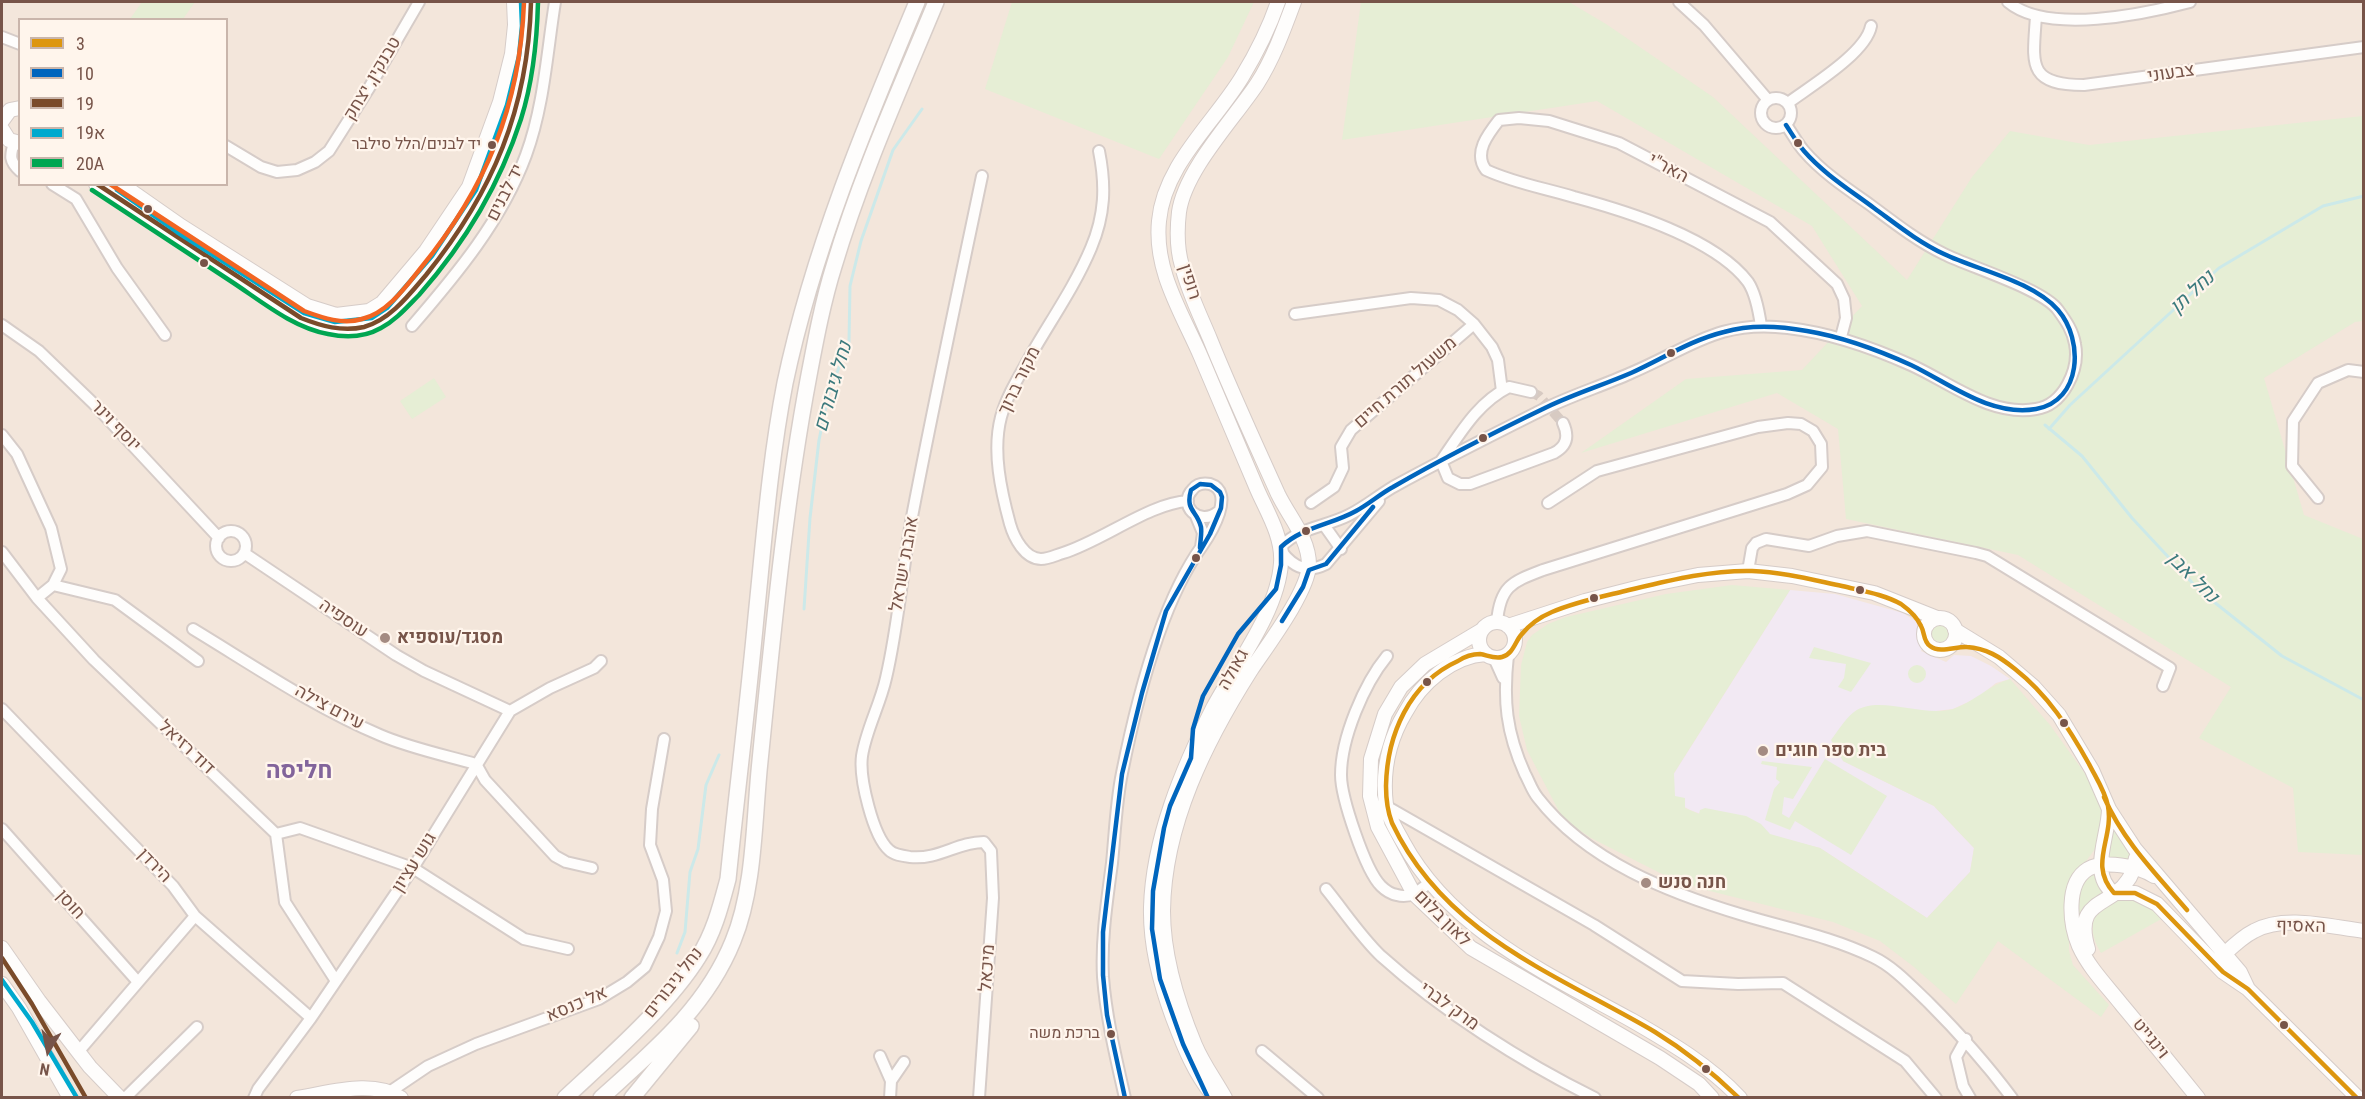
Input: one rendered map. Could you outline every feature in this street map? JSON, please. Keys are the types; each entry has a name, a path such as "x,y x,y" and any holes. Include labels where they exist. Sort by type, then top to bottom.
{"main road":[{"name":"נחל גיבורים","path":"565,1098 677,985 700,956 718,917 728,879 773,455 785,383 809,287 833,212 858,143 917,2"},
{"name":"נחל גיבורים","path":"601,1098 675,1031 708,989 737,930 750,872 759,766 794,465 822,314 852,210 936,2"},
{"path":"632,1098 687,1032 703,1006 728,951"}],"street":[{"name":"טבנקין, יצחק","path":"228,147 261,167 278,172 297,170 315,162 328,151 369,88 419,2"},
{"name":"יד לבנים","path":"124,186 181,226 307,306 336,315 369,311 382,303 426,251 469,186 500,102 510,63 515,25 514,2"},
{"name":"יד לבנים","path":"99,186 301,318 318,325 348,329 363,327 379,321 392,312 440,259 478,200 500,156 528,55 531,2"},
{"name":"יד לבנים","path":"412,326 474,250 503,204 526,155 539,106 555,2"},
{"name":"רופין","path":"1278,2 1241,78 1180,165 1165,193 1159,221 1159,259 1170,292 1208,373 1269,516 1281,550"},
{"name":"רופין","path":"1294,2 1259,81 1191,177 1180,209 1178,234 1181,265 1222,369 1285,508 1300,532 1308,553 1309,570"},
{"path":"1679,2 1704,25 1768,100"},
{"path":"2008,2 2036,16 2091,20 2184,2"},
{"name":"צבעוני","path":"2036,16 2033,55 2038,73 2045,79 2069,85 2084,86 2364,47"},
{"path":"1788,103 1857,51 1870,35 1871,26"},
{"path":"2,37 18,43"},
{"path":"1777,97 1788,103 1792,114 1786,125 1773,128 1765,123 1761,111 1768,100 1777,97"},
{"name":"האר\"י","path":"1761,326 1759,310 1749,284 1726,261 1695,241 1643,219 1574,196 1519,183 1486,170 1482,165 1480,155 1489,132 1499,120 1519,118 1549,121 1619,143 1770,222 1837,284 1844,299 1846,318 1841,337"},
{"path":"1389,490 1326,564 1309,570 1292,564 1281,550 1300,532 1348,515 1389,490 1441,461 1540,411 1657,362 1706,336 1735,327 1787,327 1841,337 1911,365 1997,407 2020,411 2038,409 2051,404 2070,380 2076,362 2076,345 2070,328 2055,305 2024,287 1941,253 1907,232 1832,177 1805,152 1786,125"},
{"path":"2,129 5,137 17,143 10,158 12,164 18,169"},
{"name":"מקור ברוך","path":"1100,151 1105,181 1102,216 1091,248 1015,382 1001,416 998,440 1000,483 1011,528 1021,547 1030,556 1039,559 1049,558 1081,548 1168,504 1188,501"},
{"name":"אהבת ישראל","path":"982,176 911,523 886,679 862,755 861,772 863,788 880,839 890,852 924,858 973,842 984,842"},
{"path":"54,186 76,199 117,268 165,335"},
{"path":"1295,314 1411,298 1439,300 1458,310 1474,324 1498,360 1502,391"},
{"name":"משעול תורת חיים","path":"1311,503 1334,487 1343,468 1341,447 1351,430 1474,324"},
{"name":"יוסף וינר","path":"2,325 39,351 86,396 219,538"},
{"path":"2318,498 2292,466 2293,421 2318,383 2348,370 2364,372"},
{"path":"1441,461 1477,411 1502,391 1509,387 1532,392"},
{"path":"1441,461 1448,478 1460,484 1470,484 1562,448 1567,432 1563,423"},
{"path":"1515,642 1514,633 1503,624 1501,598 1515,581 1543,570 1787,494 1807,485 1822,467 1821,444 1813,431 1801,424 1788,423 1758,427 1597,471 1548,503"},
{"path":"2,435 16,454 51,528 61,569 53,585 37,598"},
{"path":"1125,1098 1107,1014 1103,975 1103,932 1122,774 1166,610 1210,534 1221,508 1222,497 1216,488 1200,484 1189,495 1188,501 1203,533 1200,548"},
{"path":"1196,516 1208,518 1218,512"},
{"path":"1324,525 1341,549"},
{"path":"1748,571 1752,548 1756,543 1766,539 1809,546 1837,536 1867,531 1987,556 2169,668 2163,686"},
{"path":"227,532 240,534 246,542 244,553 235,560 225,559 217,547 219,538 227,532"},
{"name":"גאולה","path":"1215,1098 1201,1079 1183,1044 1160,979 1152,929 1153,891 1160,846 1170,806 1213,709 1272,601 1279,577 1281,550"},
{"name":"דוד רזיאל","path":"2,552 37,598 130,696 276,834"},
{"name":"עוספיה","path":"244,553 396,655 424,671 510,711"},
{"name":"גאולה","path":"1225,1098 1196,1046 1176,985 1166,942 1164,893 1179,820 1201,760 1229,705 1303,587 1309,570"},
{"path":"2012,1098 1966,1039 1903,977 1874,957 1844,945 1741,914 1636,874 1602,855 1562,824 1536,796 1513,747 1505,684 1496,655 1480,645 1482,630 1489,624 1503,624 1544,615 1585,601 1655,584 1698,575 1748,571 1792,576 1874,593 1903,606 1949,621 1955,630 1991,652 2033,686 2060,715 2092,770 2109,809 2135,849 2163,882 2219,958 2232,980 2248,989 2358,1098"},
{"path":"53,585 115,600 198,661"},
{"path":"1903,606 1918,620 1924,631 1924,638 1931,647 1940,650 1949,647 1991,652"},
{"path":"1496,655 1515,642 1544,615"},
{"path":"1924,631 1929,622 1937,618"},
{"name":"עירם צילה","path":"193,629 318,705 380,735 430,752 476,764"},
{"name":"לאון בלום","path":"1482,630 1425,664 1401,687 1385,714 1371,759 1370,796 1378,827 1414,894 1471,948 1660,1058 1699,1084 1712,1098"},
{"path":"1949,647 1955,640 1955,630"},
{"name":"לאון בלום","path":"1496,655 1473,655 1435,676 1411,700 1393,734 1386,769 1386,806 1410,855 1430,883 1483,933 1568,985 1671,1042 1710,1070 1740,1098"},
{"path":"1387,656 1377,669 1358,706 1347,742 1341,774 1345,804 1365,857 1380,886 1398,896 1414,894 1430,883"},
{"name":"גוש עציון","path":"254,1098 258,1089 311,1018 413,868 510,711 543,692 594,668 601,661"},
{"name":"הירדן","path":"2,709 173,886 195,916 311,1018"},
{"name":"אל כנסא","path":"396,1094 428,1066 477,1044 599,999 627,982 645,967 659,937 666,910 663,880 651,845 652,809 664,739"},
{"path":"476,764 485,780 555,856 566,862 592,868"},
{"path":"1386,806 1594,925 1682,981 1738,984 1783,983 1905,1061 1936,1098"},
{"path":"2109,809 2108,830 2101,865 2103,881 2114,894 2135,893 2157,904 2219,958"},
{"path":"336,981 285,902 276,834 300,828 413,868 524,939 568,949"},
{"name":"חוסן","path":"2,829 138,982"},
{"name":"מיכאל","path":"979,1098 993,898 991,851 984,842"},
{"path":"2134,867 2135,849"},
{"path":"2101,865 2134,867 2153,874 2163,882"},
{"name":"וינגייט","path":"2101,865 2085,871 2078,879 2073,895 2072,920 2080,947 2102,981 2198,1098"},
{"name":"וינגייט","path":"2102,981 2088,950 2084,927 2096,903 2114,894 2129,879 2134,867"},
{"name":"מרק לברי","path":"1326,889 1380,955 1442,1005 1545,1073 1595,1098"},
{"path":"79,1051 195,916"},
{"name":"האסיף","path":"2219,958 2256,929 2275,924 2294,923 2364,931"},
{"path":"2,948 39,1001 103,1081 120,1098"},
{"path":"2,984 19,1008 70,1098"},
{"path":"125,1098 197,1027"},
{"path":"1966,1039 1956,1057 1963,1086 1970,1098"},
{"path":"1262,1051 1318,1098"},
{"path":"880,1056 891,1081 890,1098"},
{"path":"891,1081 904,1062"},
{"path":"1201,1079 1208,1098"},
{"path":"297,1098 367,1088 396,1094"}],"shaded area":[{"path":"2,2 2363,2 2363,1097 2,1098"},
{"name":"בית ספר חוגים","path":"1790,590 1835,594 1903,613 1920,624 1925,640 1921,651 1946,662 1954,655 1971,656 2010,679 1996,683 1977,698 1953,709 1927,712 1843,761 1934,806 1974,848 1970,872 1927,918 1820,848 1727,824 1690,810 1661,794"}],"green space":[{"path":"142,2 195,2 184,18 131,18"},
{"path":"1012,2 1254,2 1228,57 1159,159 985,89"},
{"path":"1361,2 1569,2 1606,24 1713,97 1907,280 1972,177 2010,131 2089,145 2363,116 2363,321 2355,322 2264,378 2304,515 2363,539 2363,855 2298,852 2293,788 2199,738 2231,687 2018,555 1846,519 1838,429 1777,393 1581,453 1686,379 1802,370 1862,306 1812,226 1597,101 1342,140"},
{"path":"434,378 446,397 412,419 400,401"},
{"path":"1732,585 1790,590 1674,773 1675,796 1685,798 1685,808 1699,814 1700,810 1705,808 1746,816 1761,824 1770,834 1820,848 1927,918 1970,872 1974,848 1934,806 1843,761 1831,740 1854,712 1864,707 1876,705 1928,711 1953,709 2010,679 2050,725 2096,789 2106,808 2103,838 2073,879 2069,915 2069,951 2073,965 2109,1005 2101,1017 1998,941 1956,1004 1880,941 1833,922 1702,889 1660,873 1591,838 1563,819 1527,750 1519,716 1521,665 1527,642 1532,635 1548,624 1566,617 1666,594"},
{"path":"1940,625 1948,630 1949,634 1944,642 1940,643 1932,638 1931,634 1936,626"},
{"path":"1814,647 1871,663 1851,692 1838,687 1844,678 1846,664 1809,658"},
{"path":"1917,665 1925,670 1926,674 1921,682 1917,683 1909,678 1908,674 1913,666"},
{"path":"1825,759 1887,796 1851,855 1795,821 1790,830 1765,820 1774,789 1780,782 1776,779 1777,767 1761,764 1762,761 1812,767 1793,799 1784,797 1782,814 1789,818"},
{"path":"2112,826 2132,849 2130,863 2105,862"},
{"path":"2097,870 2107,894 2082,921 2077,919 2076,905 2082,881"},
{"path":"2131,897 2144,902 2163,918 2101,953 2093,932 2096,915 2109,903"}],"waterway":[{"name":"נחל גיבורים","path":"804,609 810,518 819,440 829,393 849,342 850,286 861,241 893,150 922,109"},
{"name":"נחל תן","path":"2049,429 2070,405 2219,268 2323,206 2364,196"},
{"name":"נחל אבן","path":"2045,425 2082,456 2132,518 2199,590 2282,656 2364,700"},
{"path":"677,953 685,932 690,872 698,849 706,785 719,755"}],"tunnel":[{"path":"1531,392 1539,396 1563,423"}],"transit line":[{"name":"19א","path":"117,190 177,232 304,313 335,322 372,318 387,308 432,256 476,190 507,105 519,56 522,26 521,2"},
{"path":"113,186 304,311 340,321 355,321 371,316 387,306 402,292 443,239 481,177 507,111 521,40 524,2"},
{"name":"19","path":"100,186 301,318 324,326 340,328 356,328 373,324 391,313 426,275 450,244 488,180 514,114 523,78 531,2"},
{"name":"20A","path":"92,190 264,304 301,325 335,335 355,336 375,331 401,313 419,295 451,255 466,234 503,167 529,90 537,32 538,2"},
{"name":"10","path":"1208,1098 1183,1044 1160,979 1152,929 1153,891 1164,828 1170,806 1191,758 1193,729 1203,696 1238,634 1276,589 1281,565 1281,547 1289,540 1356,511 1431,466 1547,407 1631,373 1700,340 1734,329 1786,328 1847,340 1899,359 1970,397 2002,408 2036,409 2051,404 2070,382 2075,352 2072,337 2058,310 2047,300 2020,284 1957,260 1916,238 1820,167 1801,148 1786,125"},
{"name":"10","path":"1125,1098 1107,1015 1103,975 1103,932 1122,774 1142,693 1166,611 1210,534 1221,508 1220,492 1211,485 1200,484 1191,490 1189,502 1201,527 1200,548"},
{"name":"10","path":"1282,621 1303,587 1309,570 1326,564 1373,507"},
{"name":"3","path":"1739,1098 1699,1063 1666,1039 1542,970 1506,948 1472,923 1442,895 1414,862 1392,823 1387,804 1386,786 1391,748 1404,713 1426,683 1441,671 1471,655 1480,654 1496,658 1506,655 1524,631 1535,622 1570,605 1688,577 1736,571 1798,577 1887,598 1901,604 1915,616 1930,646 1943,650 1967,647 1987,651 2027,679 2048,701 2065,725 2105,795 2109,818 2102,861 2103,872 2114,893 2135,893 2157,904 2223,972 2248,989 2357,1098"},
{"name":"3","path":"2104,797 2130,843 2187,910"},
{"name":"19","path":"2,958 32,1004 86,1098"},
{"name":"19א","path":"2,980 32,1022 77,1098"}],"place":[{"name":"יד לבנים/הלל סילבר","path":"492,145"},
{"name":"מסגד/עוספיא","path":"385,638"},
{"name":"בית ספר חוגים","path":"1763,751"},
{"name":"חנה סנש","path":"1646,883"},
{"name":"ברכת משה","path":"1111,1034"}],"district":[{"name":"חליסה","path":"299,772"}]}
